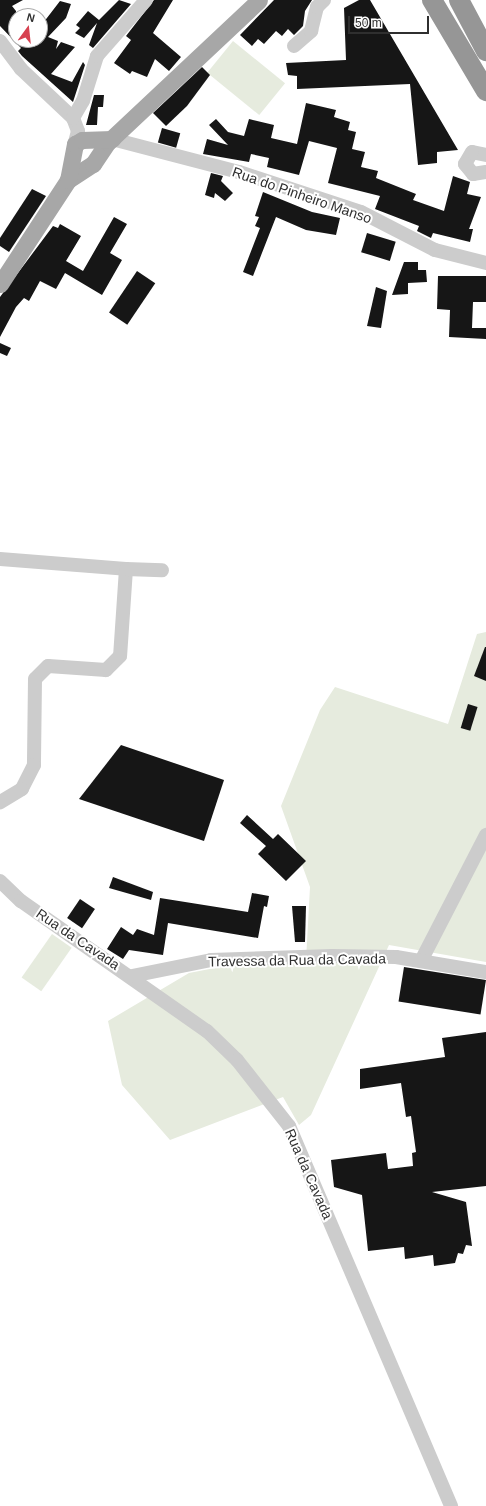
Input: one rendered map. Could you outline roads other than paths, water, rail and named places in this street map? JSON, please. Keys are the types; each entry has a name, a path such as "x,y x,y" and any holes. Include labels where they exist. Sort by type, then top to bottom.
{"highway":[{"path":"432,0 486,91"},
{"path":"459,0 486,51"}],"main road":[{"path":"68,180 93,164 112,139 259,0"},
{"path":"0,284 68,180 73,152 82,140 90,141 112,139"},
{"path":"90,141 97,148 93,164"},
{"path":"73,152 80,166 93,164"}],"street":[{"path":"73,152 74,122 83,101 97,56 146,0"},
{"path":"294,46 311,31 317,7 324,0"},
{"path":"0,41 21,69 74,122 90,141"},
{"name":"Rua do Pinheiro Manso","path":"112,139 239,172 362,212 435,250 486,263"},
{"path":"486,155 472,152 465,164 473,174 486,172"},
{"path":"0,558 126,569 162,570"},
{"path":"0,802 22,789 34,765 35,679 48,666 106,670 120,656 126,569"},
{"path":"421,961 486,835"},
{"name":"Rua da Cavada","path":"0,881 21,901 132,976 207,1031 237,1060 289,1126 451,1506"},
{"name":"Travessa da Rua da Cavada","path":"132,976 211,960 332,956 421,961 486,972"}]}
